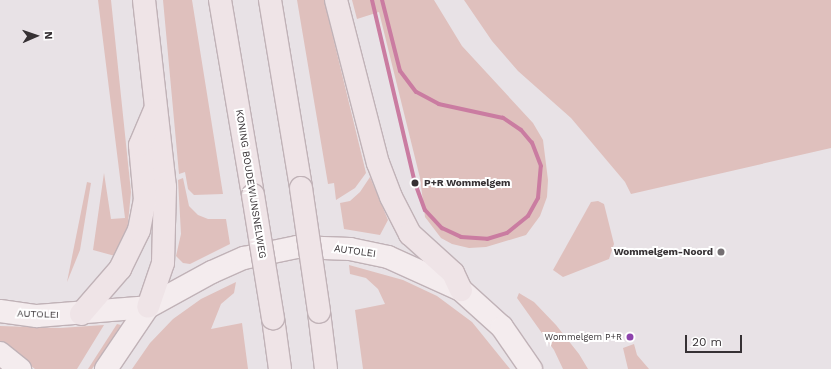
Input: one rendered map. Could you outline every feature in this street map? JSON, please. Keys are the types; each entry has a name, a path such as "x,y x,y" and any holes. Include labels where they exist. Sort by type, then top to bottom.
{"highway":[{"path":"144,0 165,187 165,240 163,263 148,308"},
{"name":"KONING BOUDEWIJNSNELWEG","path":"220,0 253,195 280,369"},
{"path":"270,0 301,188 326,369"},
{"path":"336,0 378,163 391,198 410,234 453,273 461,290"},
{"path":"81,314 120,269 139,230 145,200 140,145 156,107"}],"main road":[{"name":"AUTOLEI","path":"0,311 37,316 148,308 212,272 238,261 297,247 326,247 374,253 416,268 461,290 502,327 531,369"},
{"name":"AUTOLEI","path":"106,369 148,308"},
{"path":"0,353 20,369"}],"shaded area":[{"path":"98,0 111,0 131,192 127,233 115,256 93,250 104,173 111,219 125,218"},
{"path":"163,0 192,0 223,194 194,195 188,189 185,172 179,174"},
{"path":"297,0 324,0 366,173 355,188 336,200 334,183 328,184"},
{"path":"352,0 434,0 462,46 533,123 543,140 548,180 547,197 540,216 526,235 486,247 469,248 452,244 441,238 425,217 420,178 379,12 357,19"},
{"path":"464,0 831,0 831,148 631,194 625,182 571,118 518,71 492,41"},
{"path":"370,177 388,220 380,235 344,229 340,203 350,201 360,192"},
{"path":"183,178 189,206 198,215 208,219 226,219 230,244 190,264 183,263 176,256 181,234 178,180"},
{"path":"87,182 91,183 80,250 67,282"},
{"path":"598,201 604,204 614,244 609,259 563,277 553,270 591,202"},
{"path":"349,265 403,280 437,296 472,322 510,369 363,369 355,310 385,304 378,289 366,278 350,274"},
{"path":"236,282 234,293 221,304 211,329 242,323 248,369 132,369 150,343 173,319 201,299"},
{"path":"519,293 534,302 556,325 579,354 588,369 563,369 554,350 517,298"},
{"path":"117,324 121,325 92,369 88,369"},
{"path":"104,325 77,369 35,369 0,342 0,326 60,328"},
{"path":"634,344 637,355 649,369 628,369 623,348"}],"transit line":[{"path":"372,0 415,183 425,210 442,228 461,237 487,239 507,233 528,216 538,198 541,166 532,143 521,130 503,118 439,104 416,92 400,71 382,0"}],"place":[{"name":"P+R Wommelgem","path":"415,183"},
{"name":"Wommelgem-Noord","path":"721,252"},
{"name":"Wommelgem P+R","path":"630,337"}]}
